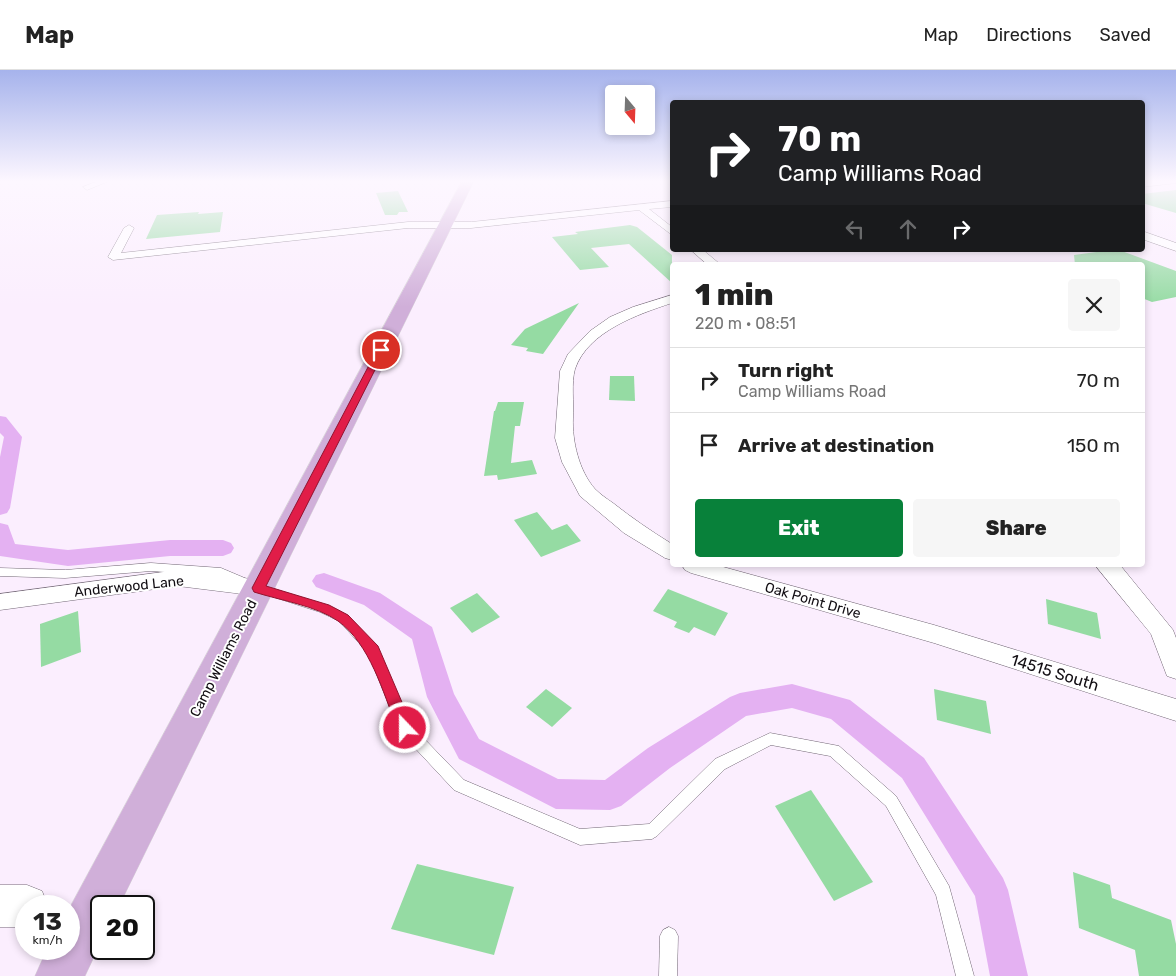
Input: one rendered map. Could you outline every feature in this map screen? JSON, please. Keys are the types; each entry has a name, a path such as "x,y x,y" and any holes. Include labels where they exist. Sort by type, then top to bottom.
{"main road":[{"name":"Camp Williams Road","path":"59,976 81,909 259,588 445,225"}],"street":[{"path":"130,228 113,257 408,226 492,223"},
{"path":"1145,236 1176,247"},
{"path":"699,252 711,262"},
{"path":"670,300 615,320 595,334 573,357 567,371 564,438 571,462 587,492 631,528 670,551"},
{"name":"Oak Point Drive","path":"699,567 934,634"},
{"path":"1108,567 1161,630 1176,669"},
{"name":"Anderwood Lane","path":"0,602 178,578 259,588"},
{"name":"14515 South","path":"934,634 1176,710"},
{"path":"0,906 15,906"}],"lane":[{"path":"0,572 65,574 151,567 221,572 259,588 324,609 343,618 373,650 405,728 459,785 580,837 652,831 720,764 770,739 834,750 891,801 943,892 965,976"},
{"path":"668,976 669,936"}],"building":[{"path":"153,223 221,223 220,232 146,239"},
{"path":"630,225 637,227 672,255 670,281 629,244 591,248 609,267 580,270 552,237 578,234 575,232"},
{"path":"1096,252 1124,252 1176,271 1176,297 1152,302 1145,299 1145,262 1075,262 1074,255"},
{"path":"579,303 543,354 526,351 528,348 511,345 525,329"},
{"path":"610,376 634,376 635,401 609,400"},
{"path":"498,402 524,402 520,426 515,426 511,463 532,460 537,474 498,480 497,475 484,476 494,411"},
{"path":"537,512 552,530 567,524 581,541 541,557 514,520"},
{"path":"668,589 728,613 715,636 694,627 689,633 674,627 677,622 653,611"},
{"path":"477,593 500,617 472,633 450,608"},
{"path":"1046,599 1097,613 1101,639 1048,624"},
{"path":"78,611 81,652 41,667 40,624"},
{"path":"546,689 572,708 552,727 526,707"},
{"path":"934,689 986,701 991,734 937,720"},
{"path":"811,790 873,882 834,901 775,806"},
{"path":"417,864 514,887 494,955 391,929"},
{"path":"1073,872 1110,885 1112,898 1171,920 1176,944 1176,976 1139,976 1135,950 1079,928"}],"waterway":[{"path":"0,421 13,437 0,508"},
{"path":"0,530 6,550 68,558 170,548 223,548"},
{"path":"324,581 372,599 423,634 441,697 469,749 556,794 610,795 659,758 740,705 792,696 840,709 913,768 991,890 1009,976"}],"route":[{"path":"381,350 259,588 324,609 343,618 373,650 405,728"}]}
